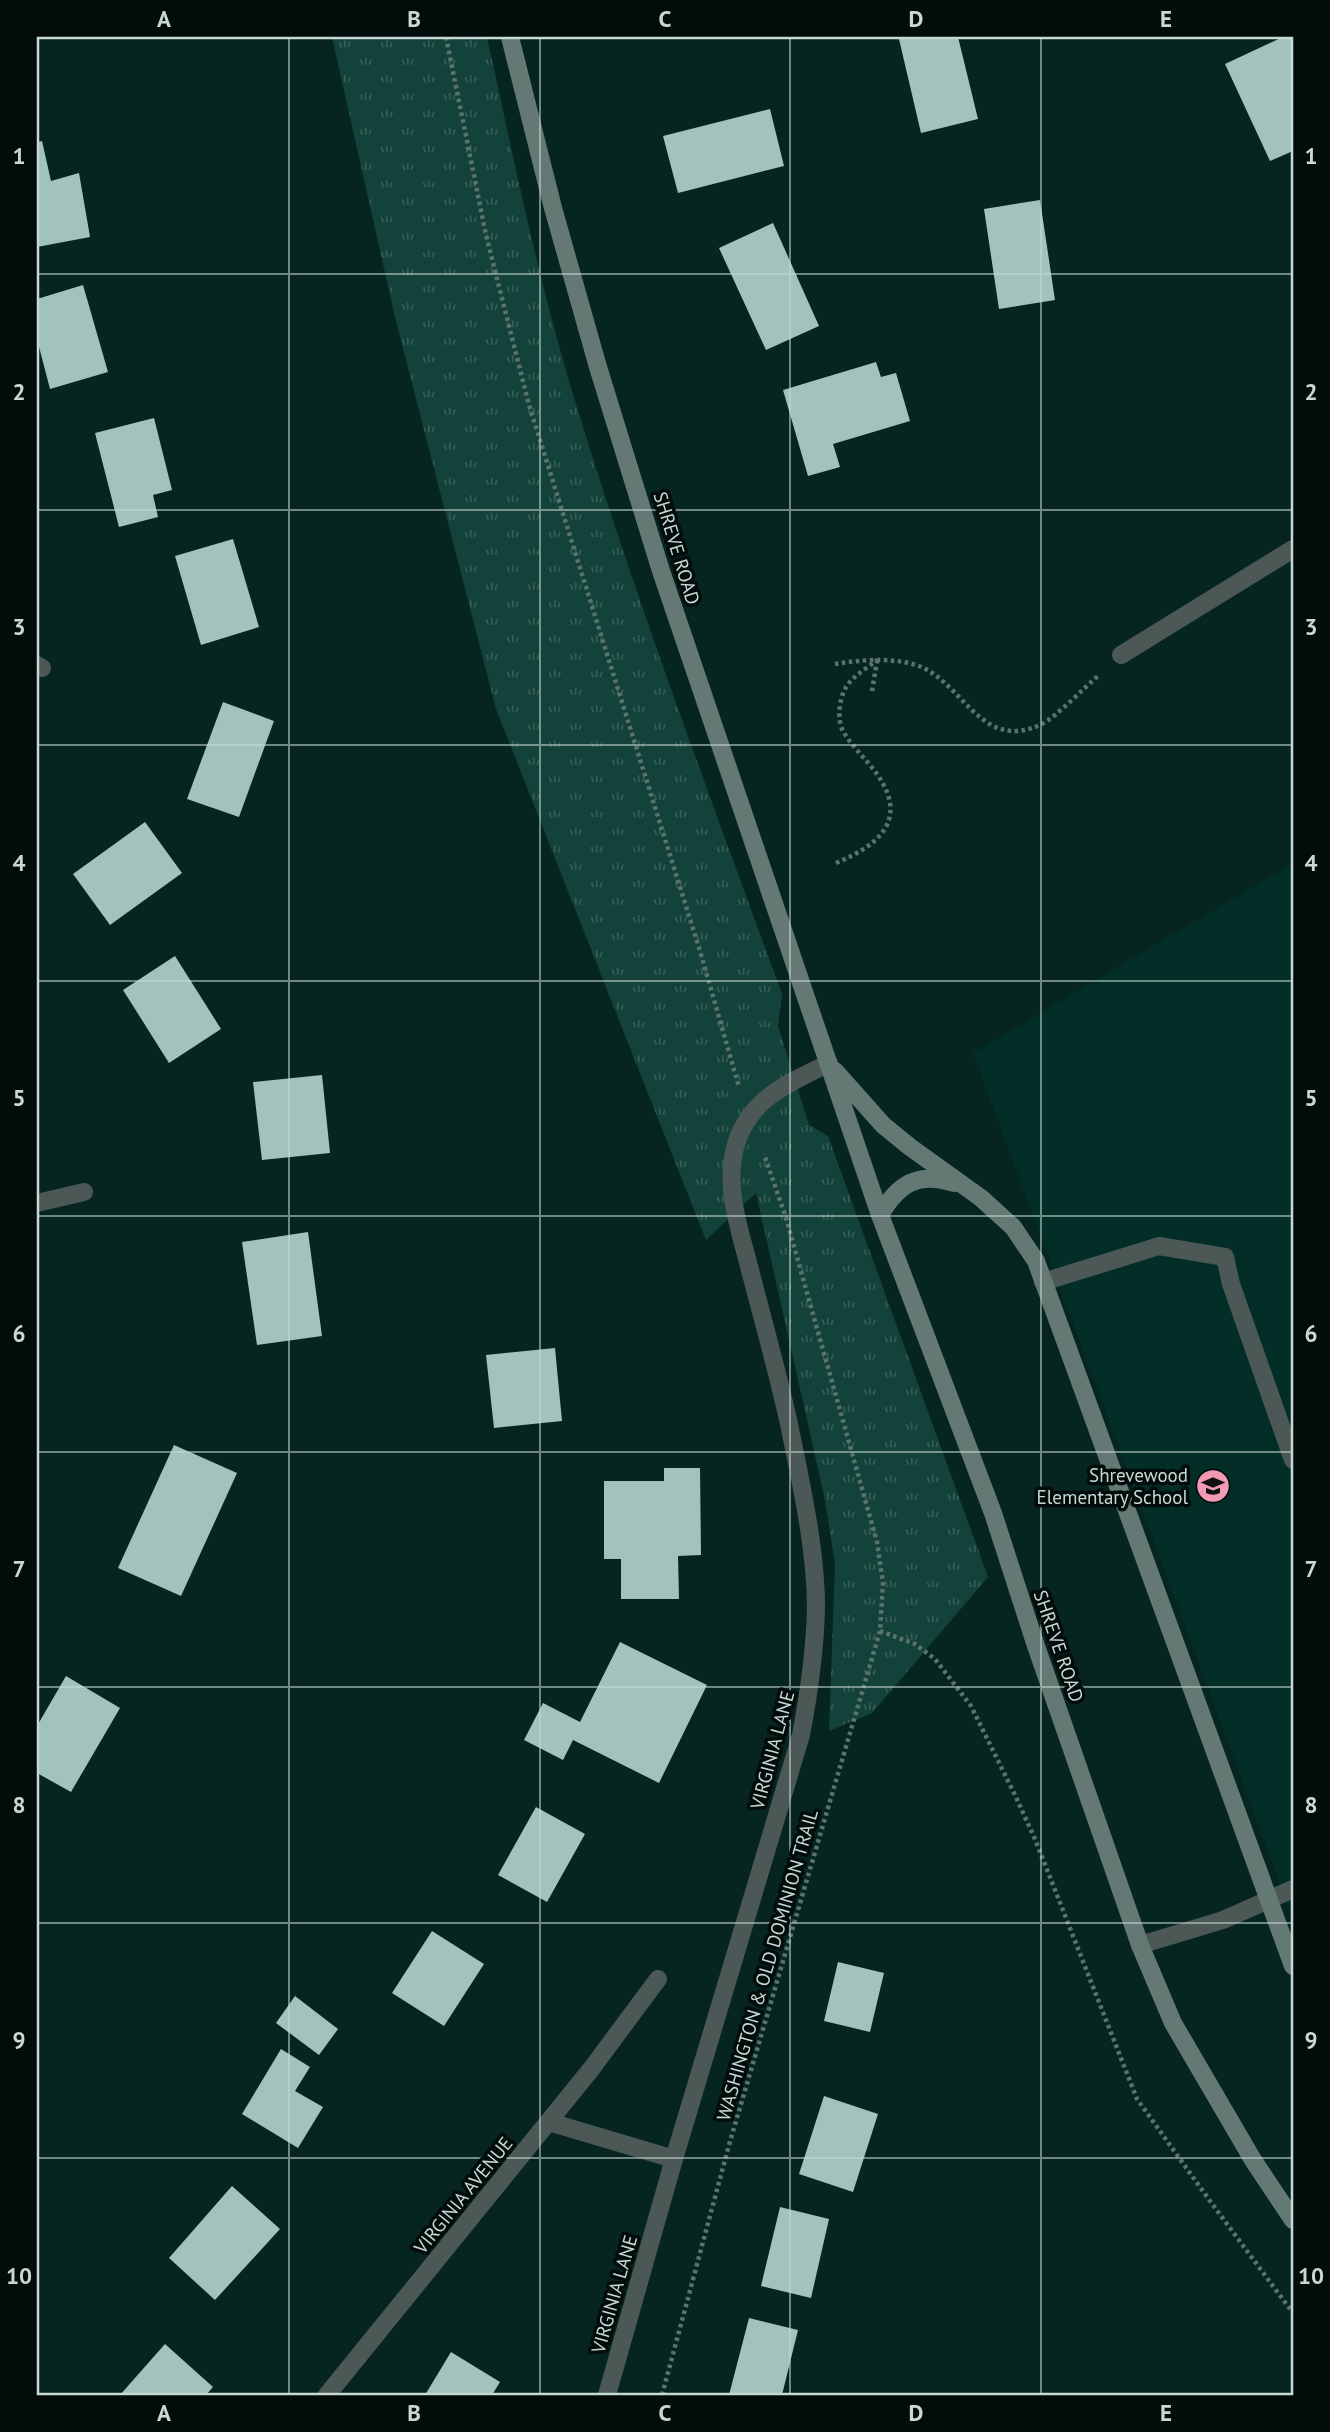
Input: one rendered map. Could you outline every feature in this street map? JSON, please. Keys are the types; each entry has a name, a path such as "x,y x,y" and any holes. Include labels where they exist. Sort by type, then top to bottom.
{"main road":[{"name":"SHREVE ROAD","path":"513,37 556,221 661,571 880,1215 993,1513 1035,1646 1140,1945 1173,2023 1253,2160 1293,2220"},
{"name":"SHREVE ROAD","path":"829,1063 883,1125 981,1198 1013,1227 1036,1261 1293,1966"},
{"path":"880,1215 890,1198 909,1183 937,1177 964,1186"}],"street":[{"path":"1121,655 1293,549"},
{"name":"VIRGINIA LANE","path":"607,2395 674,2159 801,1735 812,1679 816,1607 811,1549 789,1423 735,1209 731,1163 737,1142 750,1115 767,1096 829,1063"},
{"path":"37,1203 84,1192"},
{"path":"1043,1282 1159,1246 1226,1257 1231,1284 1293,1460"},
{"path":"1140,1945 1223,1920 1293,1889"},
{"name":"VIRGINIA AVENUE","path":"327,2395 549,2122 658,1979"},
{"path":"549,2122 674,2159"}],"path":[{"name":"WASHINGTON & OLD DOMINION TRAIL","path":"446,37 486,235 529,405 750,1115 786,1218 877,1542 884,1583 880,1631 729,2146 662,2395"},
{"path":"835,664 878,660 916,665 939,677 986,724 1016,732 1043,724 1121,655"},
{"path":"872,691 878,660"},
{"path":"836,863 862,852 875,842 889,820 886,788 843,731 840,719 844,690 854,677 878,660"},
{"path":"880,1631 915,1644 935,1659 971,1706 1035,1839 1137,2099 1293,2313"}],"shaded area":[{"name":"Shrevewood Elementary School","path":"1293,863 1293,1918 973,1053"}],"green space":[{"path":"332,37 487,37 535,253 569,381 644,612 782,994 778,1026 809,1125 828,1136 988,1577 872,1713 829,1731 835,1564 825,1500 756,1193 706,1240 496,709 395,317"}],"building":[{"path":"958,37 978,119 921,133 899,39"},
{"path":"1283,37 1293,39 1293,151 1270,161 1225,64"},
{"path":"770,109 784,166 678,193 663,136"},
{"path":"42,141 51,181 79,173 90,237 37,247 37,142"},
{"path":"1040,200 1055,300 999,309 984,209"},
{"path":"773,223 819,326 766,350 719,248"},
{"path":"83,285 108,372 50,389 37,339 37,299"},
{"path":"876,362 881,377 896,373 910,421 833,444 840,467 808,476 783,390"},
{"path":"154,418 172,490 153,495 158,517 119,527 95,433"},
{"path":"233,539 259,627 201,645 175,556"},
{"path":"223,702 274,721 239,817 187,799"},
{"path":"145,822 182,873 110,925 73,874"},
{"path":"175,956 221,1029 169,1063 123,990"},
{"path":"322,1075 330,1153 262,1160 253,1082"},
{"path":"308,1232 322,1336 257,1345 242,1242"},
{"path":"555,1348 562,1421 494,1428 486,1355"},
{"path":"174,1445 237,1473 181,1596 118,1568"},
{"path":"664,1468 700,1468 701,1555 678,1556 679,1599 621,1599 621,1559 604,1559 604,1481 664,1481"},
{"path":"620,1642 707,1685 659,1783 573,1740 563,1760 524,1740 543,1703 580,1722"},
{"path":"66,1676 120,1708 71,1792 37,1773 37,1726"},
{"path":"536,1807 585,1834 547,1902 498,1875"},
{"path":"432,1931 484,1964 444,2026 392,1993"},
{"path":"838,1962 884,1973 870,2032 824,2021"},
{"path":"295,1996 338,2029 319,2055 276,2023"},
{"path":"281,2049 310,2067 295,2091 323,2107 298,2148 242,2114"},
{"path":"824,2096 878,2114 853,2192 799,2174"},
{"path":"232,2186 280,2229 215,2300 169,2258"},
{"path":"780,2207 829,2219 811,2298 761,2286"},
{"path":"749,2318 798,2330 782,2395 729,2395"},
{"path":"165,2344 213,2387 206,2395 120,2395"},
{"path":"451,2352 500,2382 492,2395 425,2395"}],"place":[{"name":"Shrevewood Elementary School","path":"1213,1486"}]}
